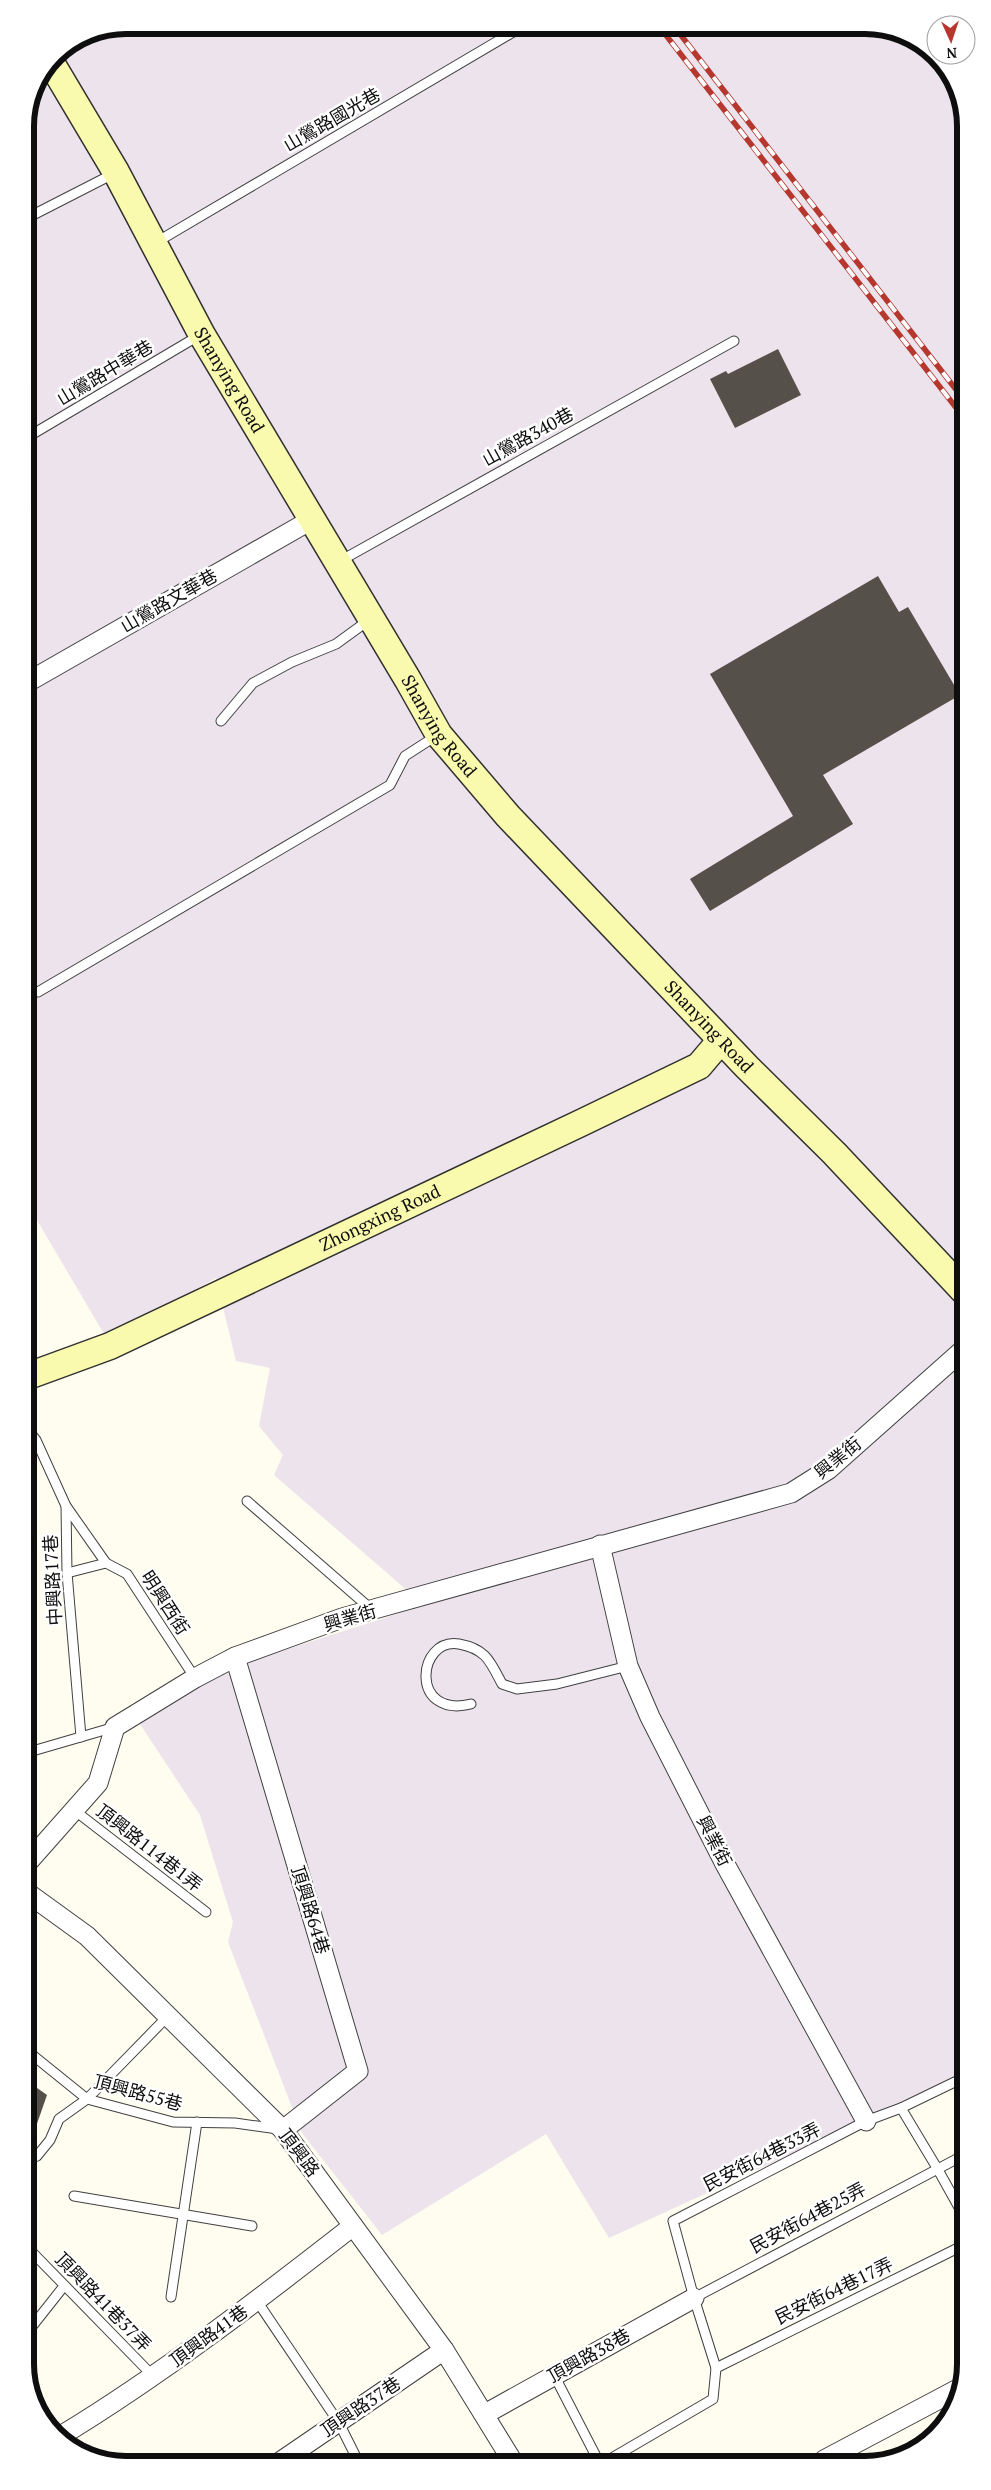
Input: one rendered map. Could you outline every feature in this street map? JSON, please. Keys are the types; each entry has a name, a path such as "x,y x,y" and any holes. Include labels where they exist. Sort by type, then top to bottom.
{"street":[{"name":"Shanying Road","path":"54,68 116,172 202,334 371,618 438,735 508,816 721,1040 834,1153 957,1283"},
{"name":"山鶯路文華巷","path":"34,677 311,520"},
{"name":"Zhongxing Road","path":"34,1374 110,1346 592,1118 699,1066 721,1040"},
{"name":"興業街","path":"115,1728 195,1678 235,1657 342,1618 374,1611 791,1493 829,1469 957,1355"},
{"name":"興業街","path":"600,1546 628,1666 650,1717 721,1855 866,2121"},
{"name":"頂興路64巷","path":"235,1657 358,2071 283,2130"},
{"path":"34,1855 98,1783 115,1728"},
{"name":"頂興路","path":"34,1898 87,1936 283,2130 444,2350 485,2414 509,2456"},
{"name":"頂興路41巷","path":"66,2433 123,2398 257,2301 353,2226"},
{"name":"頂興路38巷","path":"485,2414 694,2298"},
{"name":"頂興路37巷","path":"289,2456 444,2350"},
{"path":"832,2456 953,2392"}],"lane":[{"name":"山鶯路國光巷","path":"154,243 510,34"},
{"path":"34,214 116,172"},
{"name":"山鶯路中華巷","path":"34,433 202,334"},
{"name":"山鶯路340巷","path":"337,562 734,341"},
{"path":"221,721 253,683 292,662 336,644 371,618"},
{"path":"38,992 390,785 404,756 438,735"},
{"name":"中興路17巷","path":"34,1438 66,1506 67,1573 81,1737"},
{"path":"247,1501 374,1611"},
{"path":"66,1506 106,1563 67,1573"},
{"name":"明興西街","path":"106,1563 127,1574 195,1678"},
{"path":"471,1704 452,1705 435,1701 428,1691 425,1677 428,1661 440,1647 453,1643 474,1647 491,1662 502,1684 517,1689 557,1684 628,1666"},
{"path":"34,1751 115,1728"},
{"name":"頂興路114巷1弄","path":"73,1809 206,1912"},
{"path":"34,2157 50,2140 59,2119 87,2099 168,2016"},
{"name":"頂興路55巷","path":"34,2056 87,2099 173,2122 235,2123 283,2130"},
{"name":"民安街64巷33弄","path":"694,2298 673,2221 866,2121 901,2108 957,2081"},
{"path":"901,2108 957,2203"},
{"path":"171,2297 197,2122"},
{"name":"民安街64巷25弄","path":"694,2298 957,2158"},
{"path":"74,2196 252,2226"},
{"name":"民安街64巷17弄","path":"716,2368 957,2248"},
{"name":"頂興路41巷37弄","path":"34,2254 153,2376"},
{"path":"34,2324 64,2286"},
{"path":"615,2456 713,2399 716,2368 694,2298"},
{"path":"257,2301 339,2423 356,2456"},
{"path":"554,2375 596,2456"}],"shaded area":[{"path":"126,34 871,34 895,39 911,46 926,57 926,65 934,65 948,85 955,108 957,126 957,2076 609,2238 546,2134 382,2235 302,2133 228,1942 233,1922 200,1815 138,1721 226,1669 424,1605 274,1475 283,1455 259,1426 270,1368 236,1361 216,1278 107,1339 34,1215 34,120 37,102 46,80 61,61 85,43 102,37"}],"building":[{"path":"778,349 801,395 735,428 710,379 726,371 728,374"},
{"path":"878,576 899,612 908,607 957,690 957,697 823,775 853,824 710,911 690,879 793,816 710,674"},
{"path":"34,2086 47,2095 34,2132"}],"railway":[{"path":"665,34 957,409"},
{"path":"680,34 957,391"}]}
